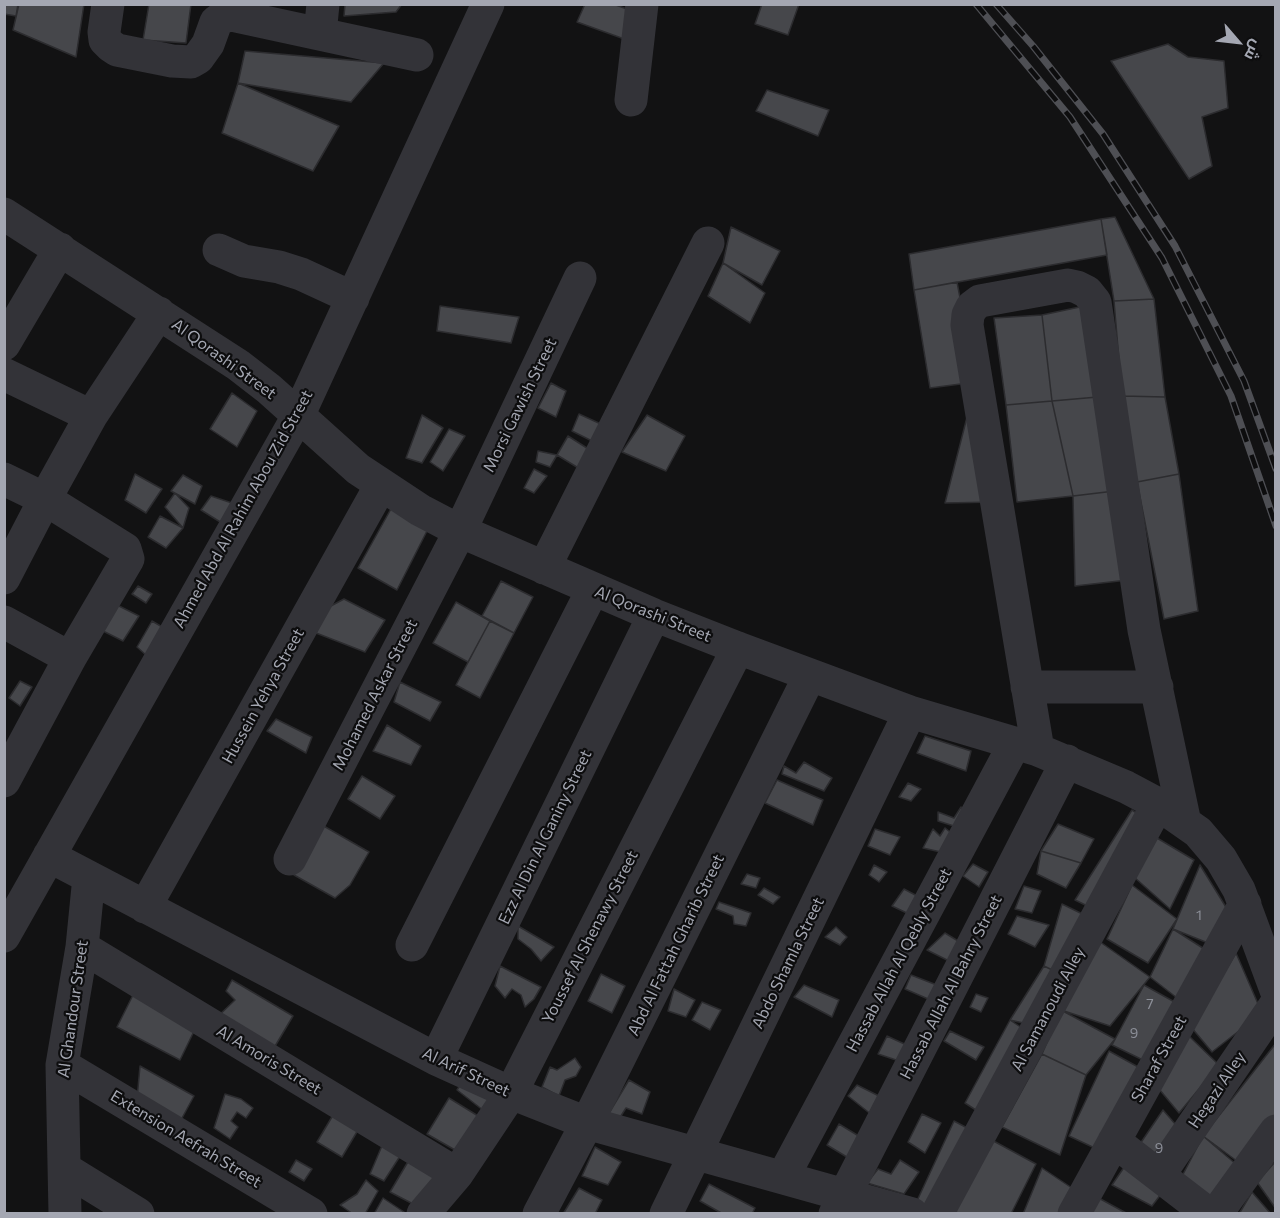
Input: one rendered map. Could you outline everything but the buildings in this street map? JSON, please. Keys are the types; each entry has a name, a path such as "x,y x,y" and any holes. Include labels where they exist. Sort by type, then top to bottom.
{"street":[{"path":"108,4 104,32 105,40 111,46 117,50 172,61 191,62 198,58 208,44 216,22 232,15 321,19 417,55"},
{"name":"Ahmed Abd Al Rahim Abou Zid Street","path":"4,936 298,416 488,4"},
{"path":"631,100 642,4"},
{"name":"Al Qorashi Street","path":"4,214 238,365 269,389 358,469 420,510 460,531 654,615 738,648 910,712 1040,752 1126,787 1158,804 1198,832 1221,859 1245,904 1275,990"},
{"path":"544,568 708,243"},
{"path":"6,335 60,249"},
{"path":"219,250 244,261 279,267 301,274 353,298"},
{"name":"Morsi Gawish Street","path":"460,531 580,278"},
{"path":"1040,752 1027,687 967,326 968,315 972,307 980,301 1068,285 1087,292 1095,303 1144,630 1185,823"},
{"path":"4,578 91,416 159,313"},
{"path":"4,374 91,416"},
{"path":"4,479 45,499 128,553 128,559 70,658 4,781"},
{"name":"Hussein Yehya Street","path":"144,907 381,486"},
{"name":"Mohamed Askar Street","path":"290,859 460,531"},
{"path":"412,945 593,589"},
{"name":"Ezz Al Din Al Ganiny Street","path":"436,1059 654,615"},
{"path":"4,622 70,658"},
{"name":"Youssef Al Shenawy Street","path":"423,1214 457,1174 511,1093 738,648"},
{"name":"Abd Al Fattah Gharib Street","path":"539,1214 587,1123 810,675"},
{"path":"1027,687 1157,687"},
{"name":"Abdo Shamla Street","path":"666,1214 910,712"},
{"name":"Hassab Allah Al Qebly Street","path":"783,1178 1040,752"},
{"name":"Hassab Allah Al Bahry Street","path":"840,1204 1040,752"},
{"name":"Al Samanoudi Alley","path":"938,1214 1158,804"},
{"name":"Al Arif Street","path":"49,856 436,1059 511,1093 587,1123 783,1178 840,1204 912,1214"},
{"name":"Al Ghandour Street","path":"65,1214 62,1065 82,947 88,877"},
{"name":"Sharaf Street","path":"1074,1214 1245,904"},
{"name":"Al Amoris Street","path":"82,947 457,1174"},
{"name":"Hegazi Alley","path":"1159,1175 1275,1004"},
{"name":"Extension Aefrah Street","path":"62,1065 311,1214"},
{"path":"1216,1214 1275,1131"},
{"path":"1114,1141 1209,1214"},
{"path":"65,1169 138,1214"}],"railway":[{"path":"976,4 1070,117 1162,258 1231,396 1276,526"},
{"path":"996,4 1033,46 1103,134 1175,246 1244,381 1276,469"}]}
